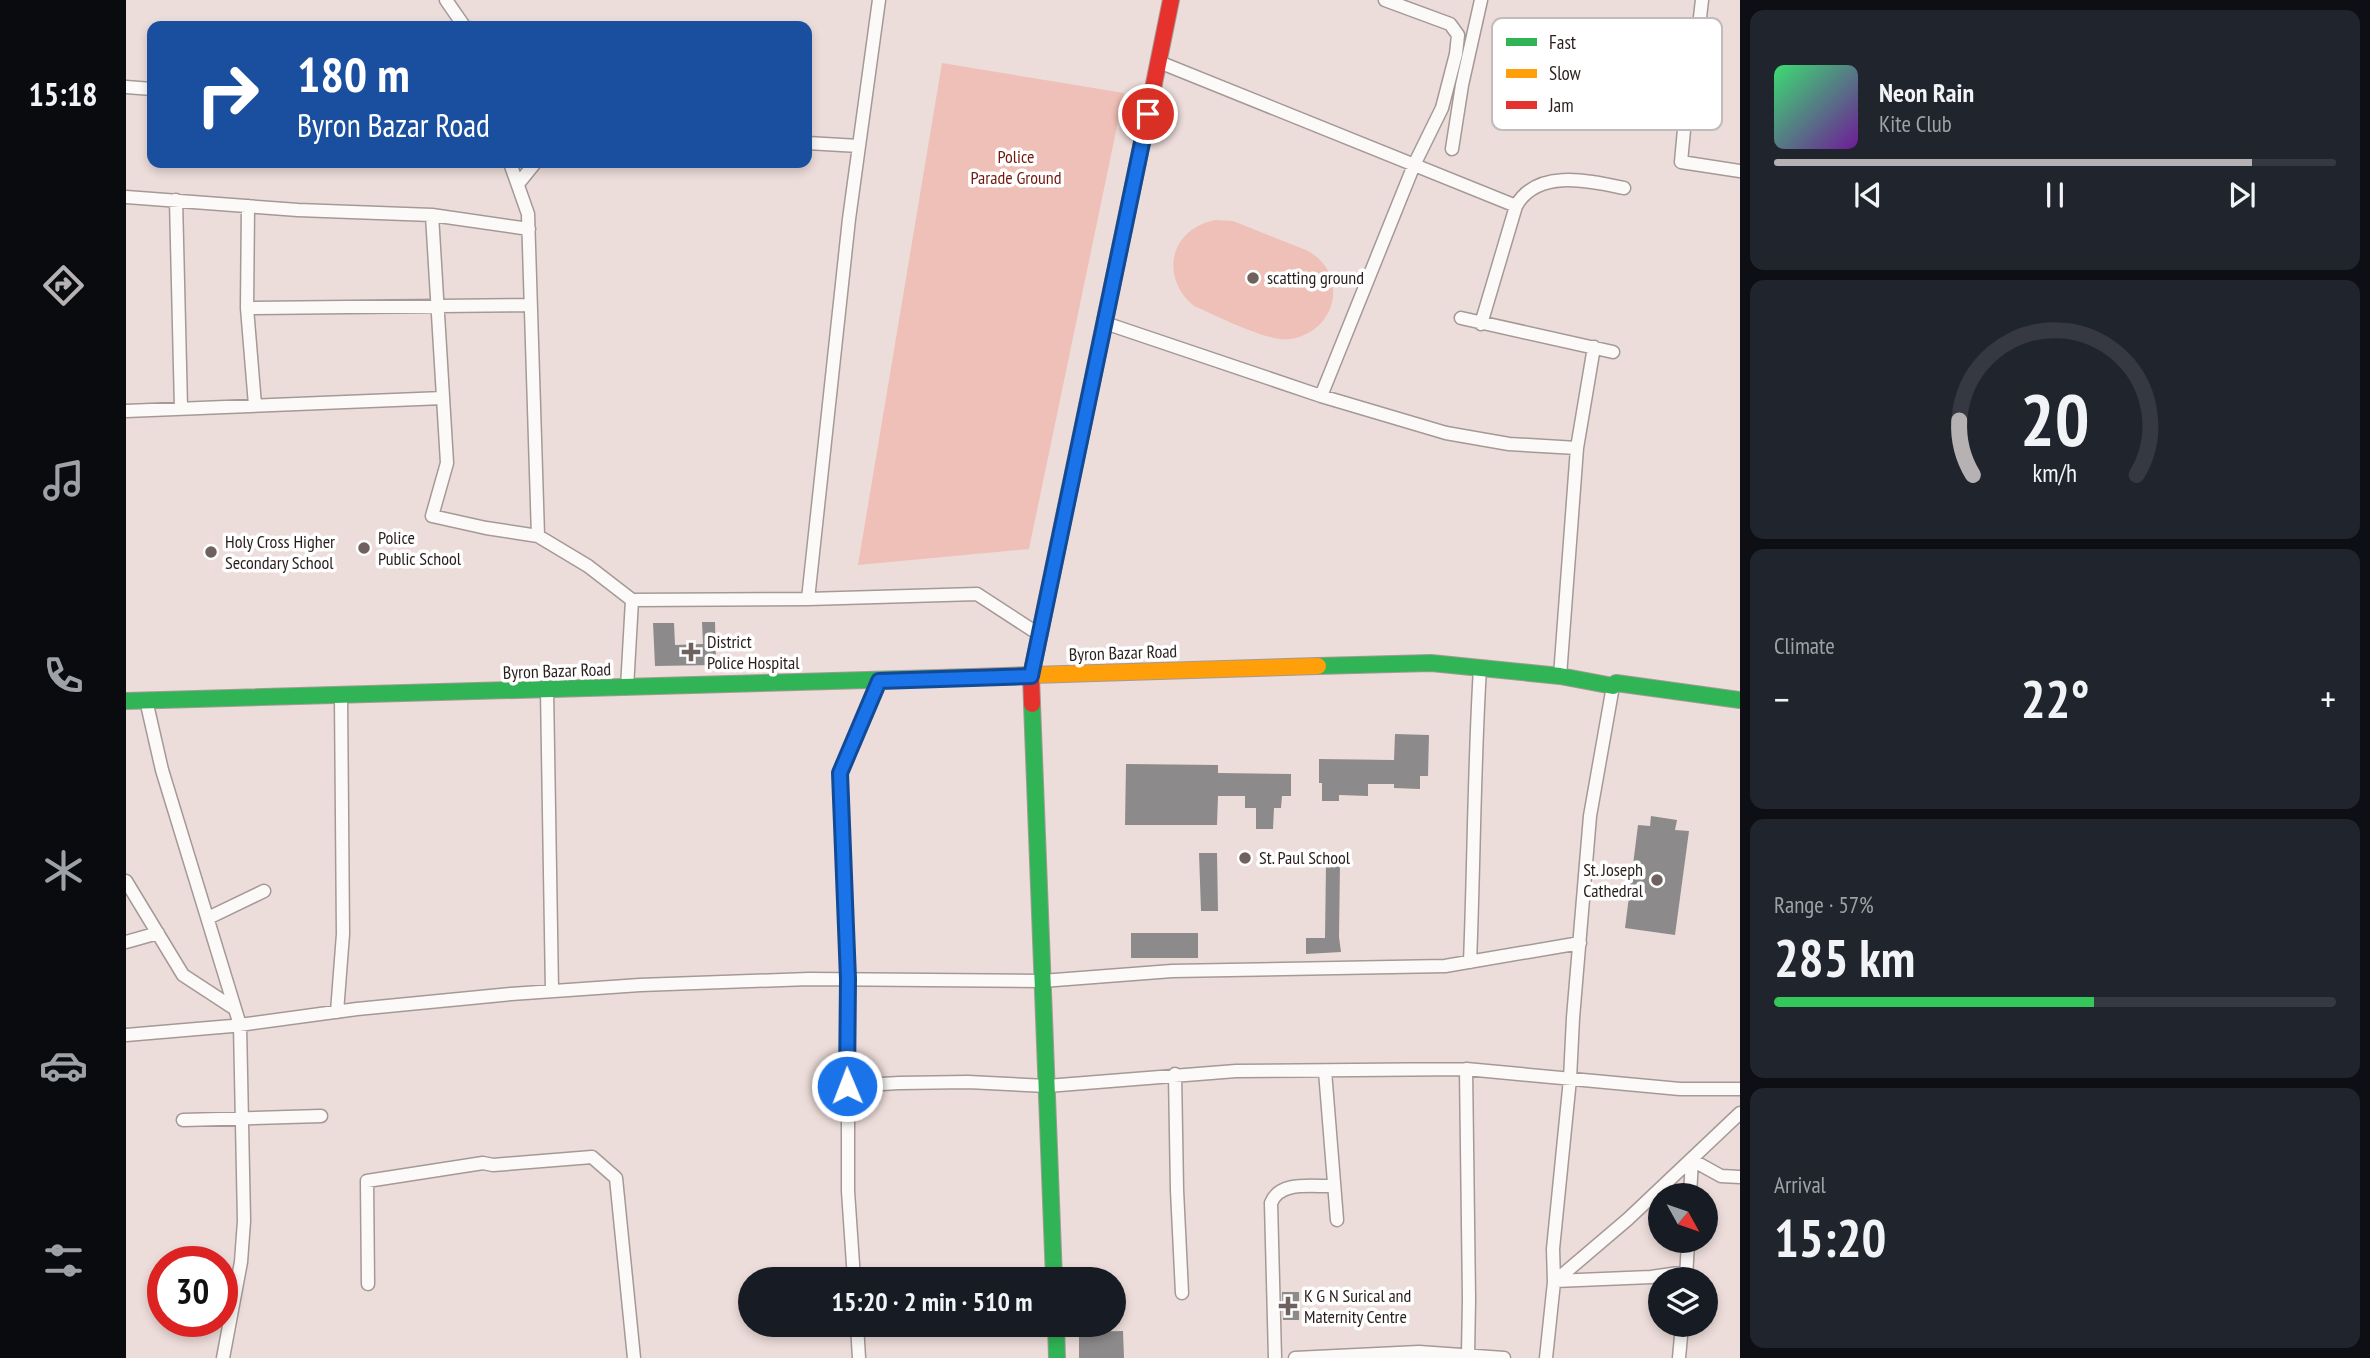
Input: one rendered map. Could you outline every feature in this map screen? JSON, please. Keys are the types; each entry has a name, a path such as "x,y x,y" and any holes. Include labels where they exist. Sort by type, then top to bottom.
{"street":[{"path":"446,0 455,21"},
{"path":"808,599 859,146 879,0"},
{"path":"1054,1267 1031,676 1171,0"},
{"path":"1321,396 1414,165 1441,107 1456,54 1458,35 1450,24 1385,0"},
{"path":"1452,149 1462,85 1481,0"},
{"path":"1700,18 1702,0"},
{"path":"1158,62 1516,206"},
{"path":"126,87 147,89"},
{"path":"1685,130 1682,162 1740,171"},
{"path":"812,143 859,146"},
{"path":"512,168 528,214 538,536"},
{"path":"518,184 531,168"},
{"path":"1481,324 1516,206 1523,194 1544,184 1562,180 1582,179 1625,188"},
{"path":"126,197 298,210 432,215 528,229"},
{"path":"176,200 181,408"},
{"path":"248,206 247,308 255,405"},
{"path":"432,215 447,463 432,516 538,536 588,566 632,600 977,594 1040,635"},
{"path":"247,308 530,305"},
{"path":"1461,318 1613,352"},
{"path":"1105,323 1321,396 1446,433 1509,444 1577,448"},
{"path":"1560,676 1577,448 1594,347"},
{"path":"126,411 443,398"},
{"path":"627,688 632,600"},
{"name":"Byron Bazar Road","path":"126,701 1431,663 1560,676 1614,686 1616,683 1740,700"},
{"path":"1470,962 1475,833 1474,765 1480,668"},
{"path":"853,1267 848,1191 848,979 840,773 879,681"},
{"path":"1546,1358 1590,816 1614,686"},
{"path":"547,690 552,991"},
{"path":"337,1012 343,934 341,696"},
{"path":"146,700 162,770 240,1025 244,1221 241,1262 226,1357"},
{"path":"126,881 183,975 235,1010"},
{"path":"208,918 264,891"},
{"path":"126,942 158,933"},
{"path":"126,1035 552,991 640,985 848,979 1042,981 1172,971 1446,966 1580,943"},
{"path":"847,1086 968,1082 1046,1086 1236,1071 1466,1069 1680,1089 1740,1089"},
{"path":"1466,1069 1468,1356"},
{"path":"1325,1071 1337,1220"},
{"path":"1175,1074 1182,1293"},
{"path":"1554,1282 1628,1219 1740,1113"},
{"path":"183,1120 321,1116"},
{"path":"368,1284 367,1181 482,1163 494,1165 593,1157 615,1178 634,1358"},
{"path":"1692,1160 1721,1176 1740,1177"},
{"path":"1691,1183 1692,1160"},
{"path":"1275,1358 1271,1203 1274,1195 1281,1189 1334,1186"},
{"path":"1554,1282 1648,1277"},
{"path":"858,1337 859,1358"},
{"path":"1056,1337 1057,1358"},
{"path":"1679,1358 1681,1337"},
{"path":"1295,1358 1419,1352 1504,1358"}],"green space":[{"name":"Police Parade Ground","path":"942,63 1124,93 1029,549 858,565"},
{"name":"scatting ground","path":"1215,220 1233,221 1306,250 1320,260 1329,272 1333,286 1328,314 1319,325 1306,334 1281,339 1242,327 1194,306 1176,282 1173,268 1175,256 1179,244 1188,233"}],"building":[{"path":"702,622 715,622 716,665 655,666 653,623 674,623 675,645 703,644"},
{"path":"1395,734 1429,735 1428,776 1420,776 1420,789 1394,788 1394,784 1368,784 1368,796 1339,795 1339,801 1322,801 1319,759 1394,760"},
{"path":"1126,764 1218,765 1218,773 1291,774 1291,796 1282,796 1281,808 1274,808 1273,829 1256,829 1256,808 1245,808 1245,796 1218,796 1217,825 1125,825"},
{"name":"St. Joseph Cathedral","path":"1651,816 1677,820 1675,830 1689,831 1675,935 1625,928 1638,825 1650,826"},
{"path":"1199,853 1217,853 1218,911 1201,911"},
{"path":"1326,863 1340,863 1341,952 1306,954 1306,938 1325,938"},
{"path":"1131,933 1198,933 1198,958 1131,958"},
{"path":"1282,1292 1299,1292 1299,1320 1283,1320"},
{"path":"1079,1337 1123,1337 1124,1358 1079,1358"}],"traffic: fast":[{"path":"1058,545 1146,123"},
{"path":"1318,666 1431,663 1560,676 1613,686 1616,683 1740,700"},
{"path":"126,701 972,677"},
{"path":"1032,704 1054,1267"},
{"path":"1056,1337 1057,1358"}],"traffic: slow":[{"path":"972,677 1318,666"}],"traffic: jam":[{"path":"1146,123 1171,0"},
{"path":"1032,704 1031,676 1058,545"}],"place":[{"name":"scatting ground","path":"1253,278"},
{"name":"Police Public School","path":"364,548"},
{"name":"Holy Cross Higher Secondary School","path":"211,552"},
{"name":"District Police Hospital","path":"691,652"},
{"name":"St. Paul School","path":"1245,858"},
{"name":"St. Joseph Cathedral","path":"1657,880"},
{"name":"K G N Surical and Maternity Centre","path":"1288,1306"}],"route":[{"path":"847,1086 848,979 840,773 879,681 1031,676 1148,114"}]}
